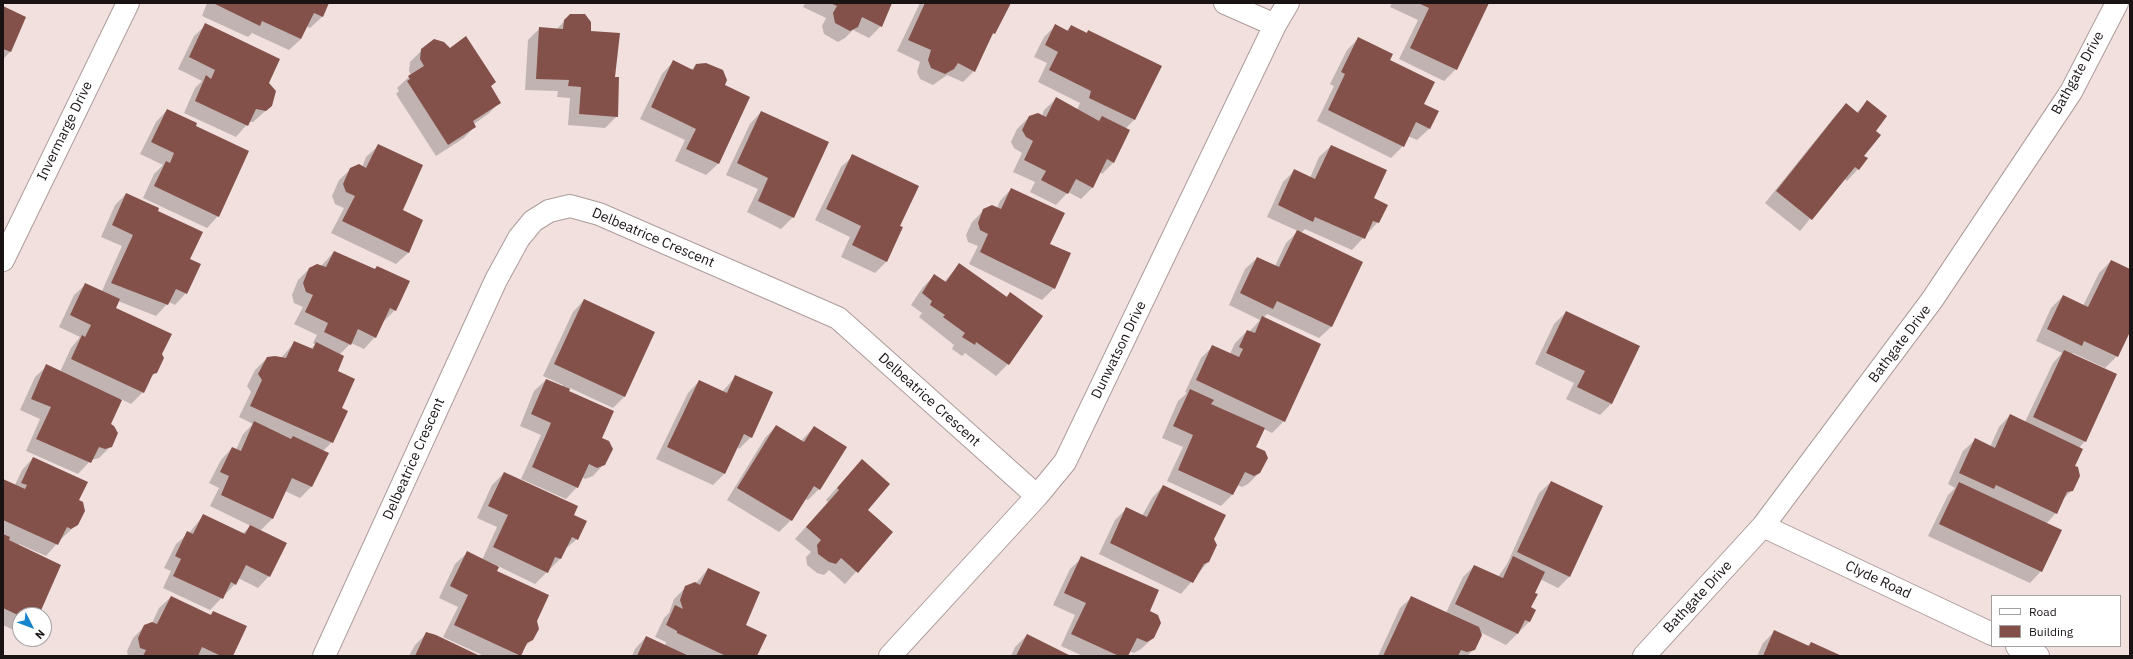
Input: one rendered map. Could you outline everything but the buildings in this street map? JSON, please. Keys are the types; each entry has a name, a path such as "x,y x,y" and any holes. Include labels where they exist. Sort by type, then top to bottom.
{"street":[{"name":"Invermarge Drive","path":"3,260 128,3"},
{"path":"1225,3 1275,25"},
{"name":"Dunwatson Drive","path":"890,656 1037,496 1065,462 1275,25 1288,3"},
{"name":"Bathgate Drive","path":"1644,656 1763,526 1932,300 2071,92 2117,3"},
{"name":"Delbeatrice Crescent","path":"324,656 496,280 519,238 533,221 549,211 570,206 599,214 838,318 1037,496"},
{"name":"Clyde Road","path":"1763,526 1991,634"},
{"path":"2019,647 2038,656"}]}
